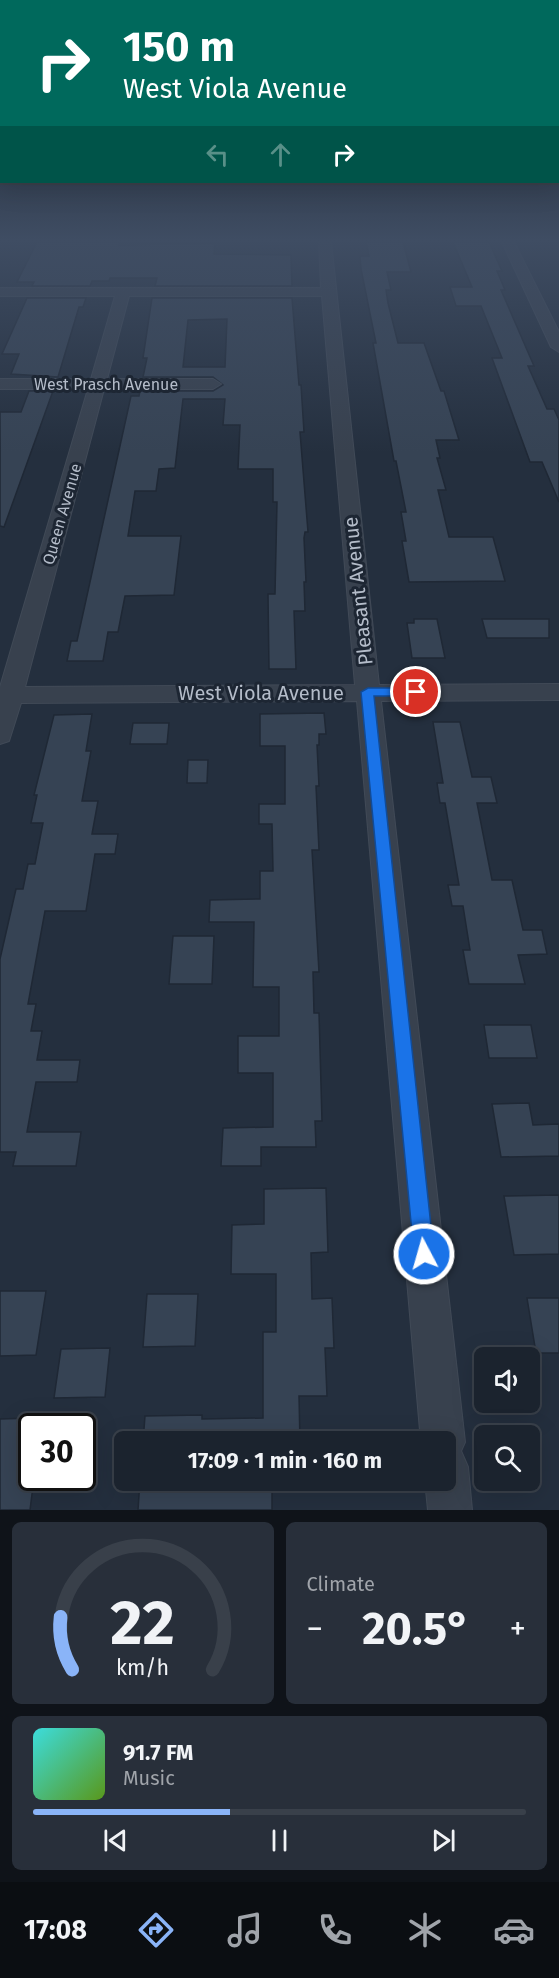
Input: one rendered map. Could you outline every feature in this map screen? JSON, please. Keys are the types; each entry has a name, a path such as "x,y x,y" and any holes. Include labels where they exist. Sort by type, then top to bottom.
{"street":[{"name":"Queen Avenue","path":"0,735 6,695 118,312"},
{"name":"Pleasant Avenue","path":"330,312 442,1431"},
{"path":"542,312 559,347"},
{"name":"West Prasch Avenue","path":"0,384 213,384"},
{"name":"West Viola Avenue","path":"6,695 559,692"},
{"path":"448,1491 450,1510"}],"building":[{"path":"21,312 77,312 58,377 11,374 19,354 2,354"},
{"path":"150,312 293,312 299,385 301,385 304,432 300,432 308,532 305,532 304,538 305,611 294,611 296,669 269,669 268,594 275,594 277,502 273,502 273,469 238,469 240,425 223,425 225,399 183,399 175,468 159,469 156,491 135,491 128,536 181,536 174,595 125,596 118,632 108,632 103,661 67,661 71,641 77,641 131,396 139,396 140,391 213,391 223,385 213,377 143,377 147,358 143,358","holes":["227,319 225,367 183,367 188,320"]},
{"path":"370,312 390,312 398,343 424,343 441,391 444,391 459,440 436,440 440,458 437,458 446,490 438,490 449,537 493,537 505,581 409,582 402,541 406,541 401,512 406,512 396,461 394,461 373,343 376,343"},
{"path":"484,312 511,312 534,366 528,366 547,409 554,409 559,420 559,502 542,462 530,462 492,358 502,358"},
{"path":"29,391 53,391 4,527 0,526 0,412 21,412"},
{"path":"414,619 437,619 445,658 412,658 407,623 414,623"},
{"path":"482,619 549,619 549,638 487,638"},
{"path":"324,713 326,734 319,734 319,745 317,745 319,850 312,850 319,972 313,972 314,1013 319,1013 322,1121 315,1121 316,1147 261,1147 261,1166 221,1166 223,1128 273,1127 273,1073 238,1073 238,1036 279,1036 279,987 253,987 254,922 209,922 210,900 260,899 260,871 273,871 272,824 259,824 259,804 285,804 285,746 260,746 260,714"},
{"path":"92,714 86,751 91,751 82,801 98,801 92,834 118,834 115,854 95,854 86,911 45,911 28,1004 36,1004 31,1031 42,1031 37,1060 80,1060 77,1082 36,1082 27,1132 81,1132 76,1166 13,1166 16,1152 0,1152 0,959 16,889 23,889 28,864 35,864 43,823 31,823 37,795 34,795 54,715"},
{"path":"433,722 460,722 472,777 491,777 497,803 477,803 492,880 512,880 523,930 542,930 547,954 518,955 525,984 469,984 463,950 470,950 463,906 452,906 448,885 459,885 445,803 440,803 437,783 443,783"},
{"path":"133,723 169,723 167,744 130,744"},
{"path":"188,760 208,760 207,783 187,783"},
{"path":"173,936 214,936 212,984 169,984"},
{"path":"484,1025 531,1025 537,1058 489,1058"},
{"path":"529,1103 533,1125 559,1124 559,1156 501,1157 492,1104"},
{"path":"326,1188 328,1252 311,1253 312,1299 332,1298 334,1348 325,1348 327,1396 299,1396 300,1431 144,1431 145,1416 202,1415 202,1419 263,1418 263,1332 276,1332 276,1274 231,1274 232,1225 264,1224 264,1189"},
{"path":"559,1195 559,1254 514,1255 504,1196"},
{"path":"0,1291 46,1291 36,1355 0,1356"},
{"path":"147,1294 198,1294 195,1346 143,1347"},
{"path":"527,1298 559,1298 559,1353 540,1353 540,1347 535,1347"},
{"path":"110,1348 105,1397 54,1398 61,1349"},
{"path":"18,1418 18,1491 32,1491 30,1510 0,1510 0,1419"},
{"path":"139,1491 272,1491 272,1510 138,1510"}],"route":[{"path":"416,692 368,692 424,1254"}]}
